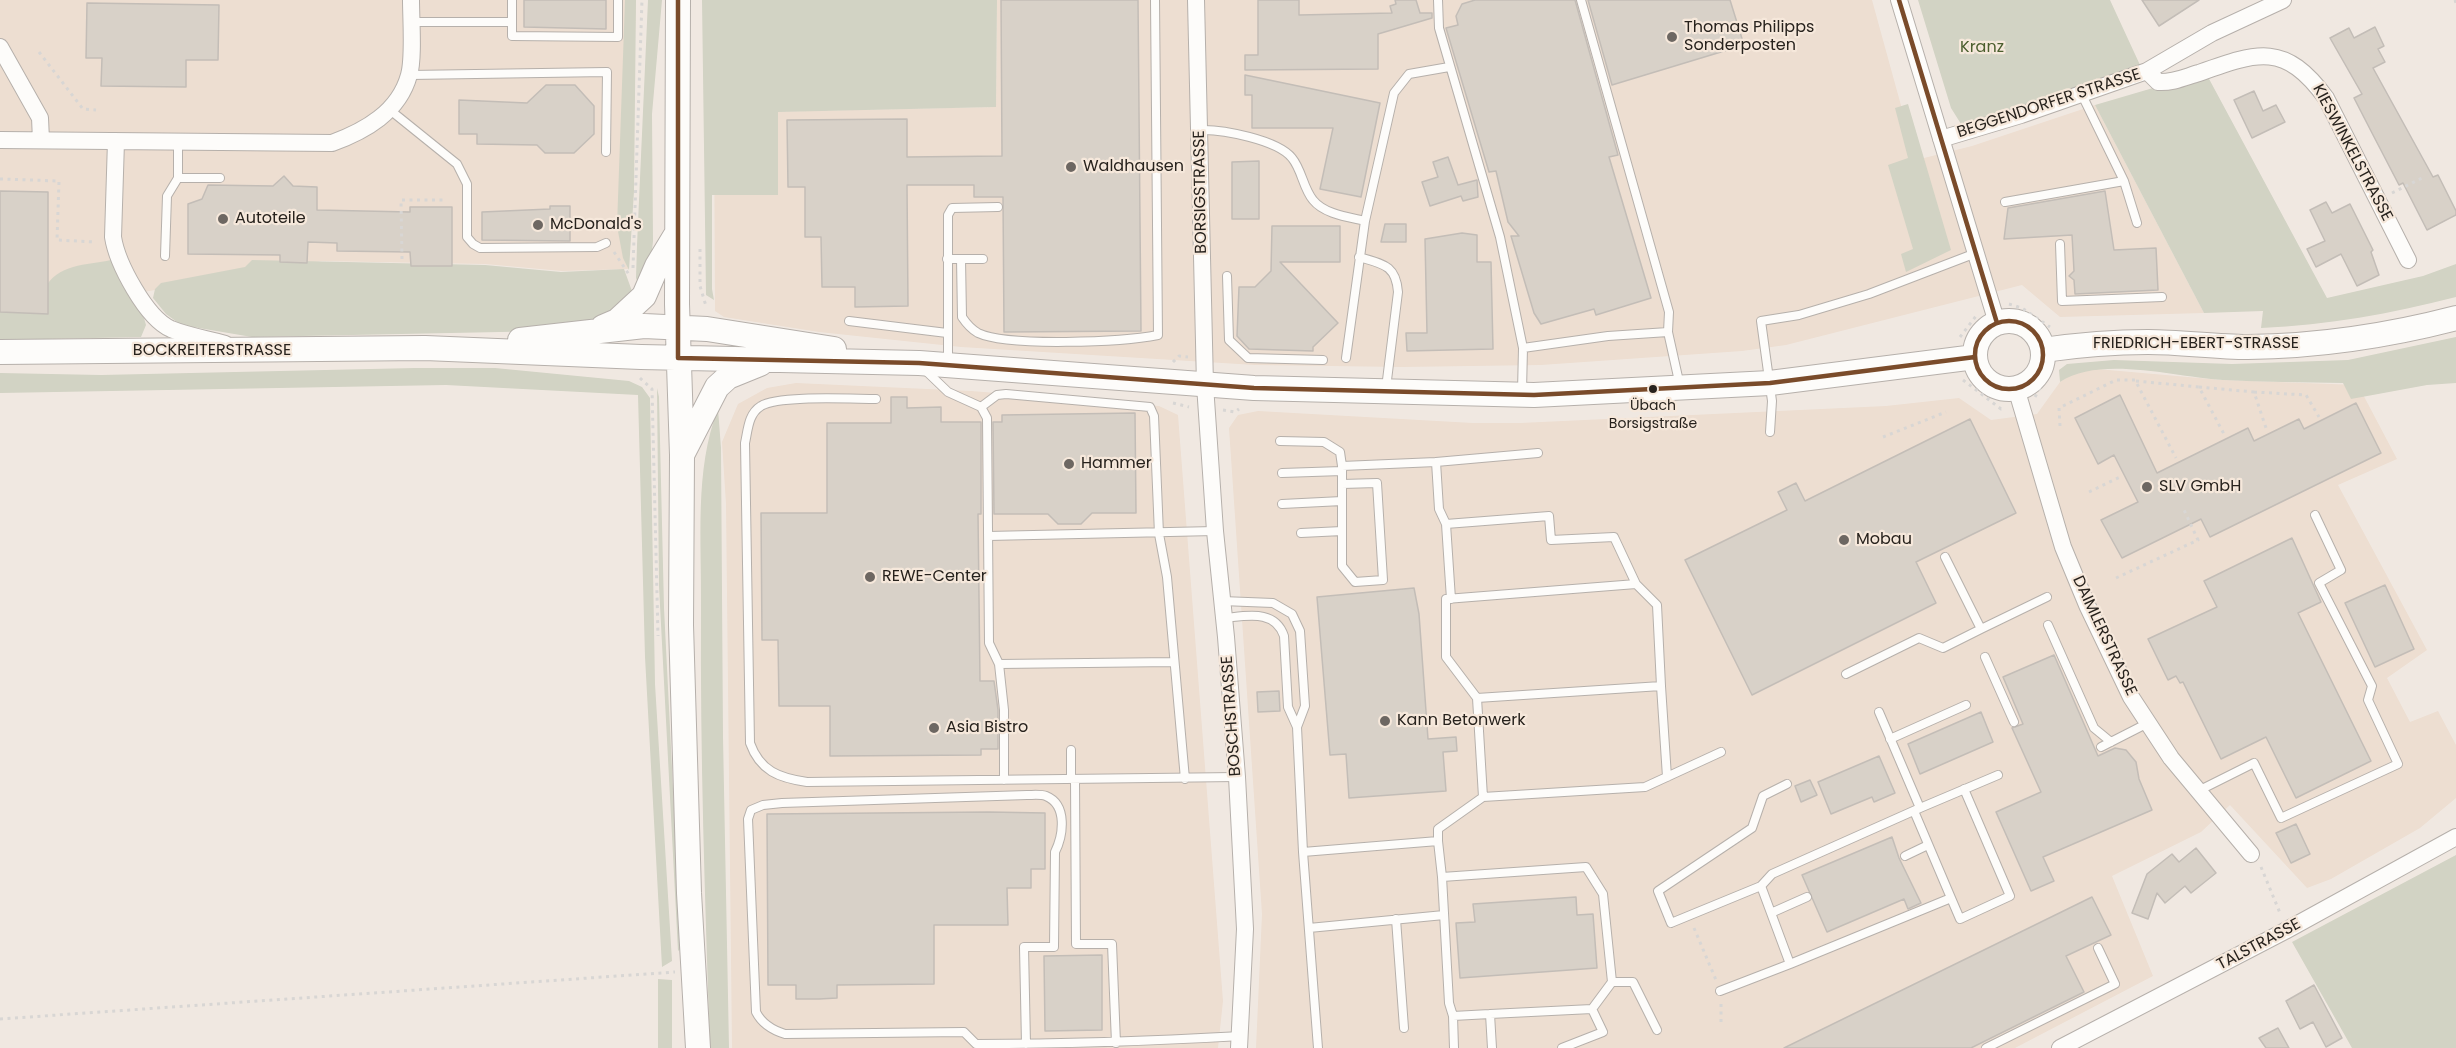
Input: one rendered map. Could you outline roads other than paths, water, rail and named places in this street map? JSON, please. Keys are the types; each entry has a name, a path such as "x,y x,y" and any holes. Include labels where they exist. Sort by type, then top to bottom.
{"main road":[{"path":"678,0 677,327 682,455 681,625 698,1048"},
{"path":"599,330 617,321 645,296 657,266 677,233"},
{"name":"FRIEDRICH-EBERT-STRASSE","path":"2043,350 2086,344 2149,342 2247,347 2328,343 2401,332 2456,318"},
{"path":"2012,321 2026,326 2037,336 2043,350 2042,364 2036,376 2016,388 2002,388 1992,384 1978,368 1975,357 1980,337 1997,323 2012,321"},
{"path":"677,327 717,331 919,363"},
{"name":"BOCKREITERSTRASSE","path":"424,348 457,342 526,340 599,330 677,327"},
{"name":"BOCKREITERSTRASSE","path":"0,352 424,348 678,358"},
{"path":"678,358 948,364 1205,385 1385,393 1522,395 1770,383 1975,357"},
{"path":"682,455 717,387 728,377 768,360"}],"street":[{"path":"0,140 332,143 361,133 390,110 410,75 411,0"},
{"name":"BORSIGSTRASSE","path":"1196,0 1205,385"},
{"path":"1899,0 1997,323"},
{"name":"BEGGENDORFER STRASSE","path":"1941,139 2082,95 2147,71 2212,33 2283,0"},
{"path":"0,47 40,118 41,140"},
{"name":"KIESWINKELSTRASSE","path":"2147,71 2158,82 2170,82 2238,59 2264,56 2289,60 2310,75 2326,98 2408,260"},
{"path":"116,141 115,251 147,308 154,318 170,329 246,351"},
{"name":"BOSCHSTRASSE","path":"1205,385 1215,531 1237,777 1245,929 1240,1042"},
{"name":"DAIMLERSTRASSE","path":"2016,388 2063,547 2087,605 2131,697 2198,791 2251,854"},
{"name":"TALSTRASSE","path":"2060,1048 2285,932 2456,837"}],"lane":[{"path":"512,0 512,36 618,37 618,0"},
{"path":"961,259 962,316 976,332 1007,340 1130,341 1158,335 1158,87 1155,0"},
{"path":"1438,0 1439,28 1449,67 1500,237 1523,348 1522,395"},
{"path":"1581,0 1670,312 1668,332 1677,363 1680,389"},
{"path":"411,22 512,21"},
{"path":"1346,358 1365,221 1394,93 1400,82 1409,74 1449,67"},
{"path":"410,75 607,72 606,152"},
{"path":"2082,95 2124,182 2137,223"},
{"path":"390,110 457,164 464,174 467,237 472,244 480,248 597,247 608,244"},
{"path":"1200,130 1220,129 1276,146 1292,157 1313,201 1329,211 1365,221"},
{"path":"165,256 167,196 178,178 178,142"},
{"path":"178,178 220,178"},
{"path":"2005,202 2124,182"},
{"path":"948,364 946,259 948,215 952,208 998,207"},
{"path":"2060,244 2062,301 2163,297"},
{"path":"1770,432 1772,412 1770,383 1761,321 1799,315 1869,294 1976,253"},
{"path":"1359,256 1382,263 1397,279 1394,335 1385,393"},
{"path":"946,259 983,259"},
{"path":"1227,276 1229,340 1248,358 1323,360"},
{"path":"849,321 947,333"},
{"path":"1523,348 1608,336 1668,332"},
{"path":"919,363 930,378 948,392 981,407 989,428 988,643 999,664 1004,710 1004,780"},
{"path":"981,407 997,395 1006,394 1150,407 1154,416 1159,534 1167,577 1180,749 1185,779"},
{"path":"876,399 780,400 761,405 751,417 745,443 750,744 756,759 768,771 784,779 796,780 1237,777"},
{"path":"1280,441 1324,442 1340,452 1342,566 1355,582 1383,580 1377,483 1342,484"},
{"path":"1282,473 1538,453"},
{"path":"1436,462 1439,509 1446,524 1451,598"},
{"path":"1282,504 1342,501"},
{"path":"2198,791 2254,763 2281,818 2398,764 2368,700 2372,686 2319,583 2341,570 2315,515"},
{"path":"1446,524 1549,516 1551,540 1614,537 1636,584 1657,605 1667,777"},
{"path":"988,536 1215,531"},
{"path":"1301,533 1342,531"},
{"path":"1945,557 1981,629"},
{"path":"1483,797 1477,698 1446,657 1446,599 1636,584"},
{"path":"1846,674 1919,639 1943,648 2047,597"},
{"path":"1222,601 1274,603 1292,614 1300,631 1305,706 1297,727"},
{"path":"1224,618 1258,615 1272,619 1281,626 1284,636 1288,707 1297,727 1303,852 1318,1048"},
{"path":"2048,625 2094,728 2111,742"},
{"path":"1985,657 2014,722"},
{"path":"999,664 1174,662"},
{"path":"1477,698 1661,686"},
{"path":"1890,739 1966,705"},
{"path":"1879,712 1917,809 1928,845 1960,919 2010,896 1964,789"},
{"path":"2101,747 2148,723"},
{"path":"1071,750 1077,944 1112,944 1116,1043"},
{"path":"1454,1048 1438,829 1483,797 1645,787 1722,752"},
{"path":"1787,784 1763,796 1752,828 1658,891 1671,923 1761,886 1772,874 1998,775"},
{"path":"1026,1044 1024,947 1054,947 1055,852 1062,838 1061,816 1055,802 1045,795 1016,795 782,803 763,805 751,810 748,819 756,1012 761,1020 784,1034 964,1032 976,1044 1026,1044 1240,1042"},
{"path":"1303,852 1438,842"},
{"path":"1905,856 1928,845"},
{"path":"1442,877 1586,867 1603,894 1612,982 1592,1009"},
{"path":"1761,886 1790,964"},
{"path":"1771,913 1807,897"},
{"path":"1720,991 1951,898"},
{"path":"1309,928 1444,915"},
{"path":"1396,919 1404,1028"},
{"path":"1986,1048 2115,984 2098,948"},
{"path":"1612,982 1633,982 1657,1030"},
{"path":"1453,1016 1592,1009"},
{"path":"1562,1048 1603,1032 1592,1009"},
{"path":"1490,1014 1492,1048"}],"place":[{"name":"Thomas Philipps Sonderposten","path":"1672,37"},
{"name":"Waldhausen","path":"1071,167"},
{"name":"Autoteile","path":"223,219"},
{"name":"McDonald's","path":"538,225"},
{"name":"Übach Borsigstraße","path":"1653,389"},
{"name":"Hammer","path":"1069,464"},
{"name":"SLV GmbH","path":"2147,487"},
{"name":"Mobau","path":"1844,540"},
{"name":"REWE-Center","path":"870,577"},
{"name":"Kann Betonwerk","path":"1385,721"},
{"name":"Asia Bistro","path":"934,728"}],"park label":[{"name":"Kranz","path":"1982,48"}]}
